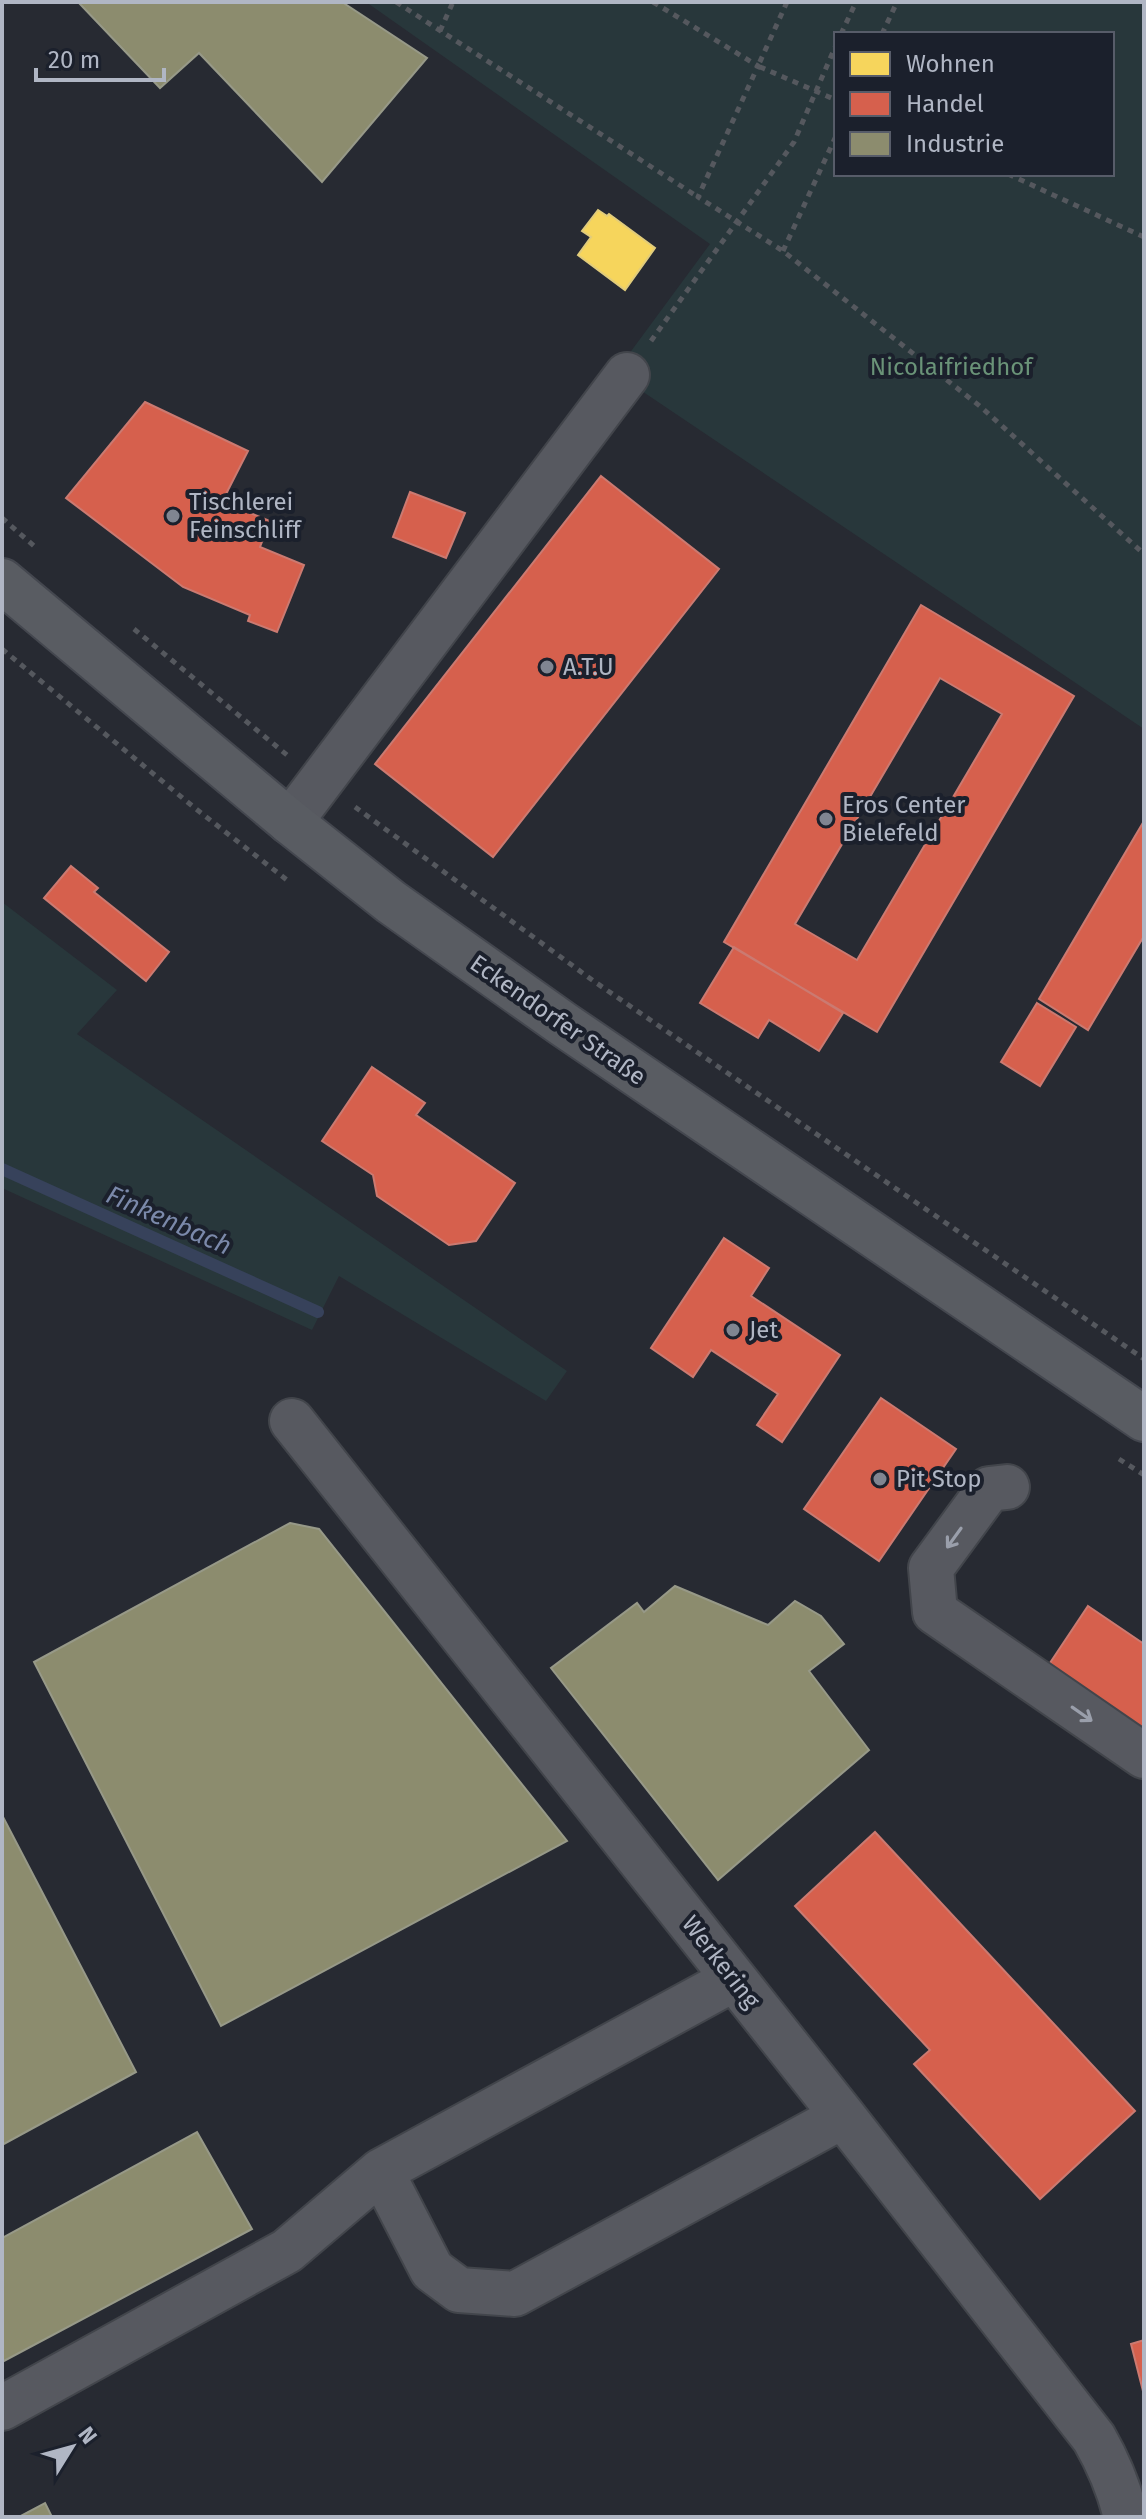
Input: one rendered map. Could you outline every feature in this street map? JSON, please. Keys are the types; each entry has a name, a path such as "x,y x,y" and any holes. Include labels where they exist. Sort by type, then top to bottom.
{"main road":[{"name":"Eckendorfer Straße","path":"2,581 290,822 391,902 563,1024 1144,1419"}],"street":[{"path":"290,822 627,375"},
{"name":"Werkering","path":"292,1421 1094,2438 1109,2464 1126,2517"},
{"path":"1007,1487 989,1489 931,1568 935,1612 1144,1756"},
{"path":"2,2408 287,2251 381,2171 734,1979"},
{"path":"381,2171 432,2270 459,2290 515,2294 843,2116"}],"path":[{"path":"396,2 783,251 981,407 1144,554"},
{"path":"440,31 453,2"},
{"path":"653,2 758,66 834,99"},
{"path":"698,197 787,2"},
{"path":"842,32 856,2"},
{"path":"883,32 897,2"},
{"path":"627,375 794,142 834,49"},
{"path":"783,251 834,140"},
{"path":"1012,176 1144,237"},
{"path":"2,518 37,549"},
{"path":"122,620 320,782 608,991 1144,1359"}],"green space":[{"name":"Nicolaifriedhof","path":"366,2 1144,2 1144,729 615,373 710,244"},
{"path":"2,902 117,990 77,1034 567,1371 546,1401 339,1276 312,1330 2,1188"}],"building: Wohnen":[{"path":"598,210 607,216 609,214 655,248 625,290 578,255 591,237 582,231"}],"building: Handel":[{"name":"Tischlerei Feinschliff","path":"145,402 248,451 225,496 245,505 243,510 270,521 260,547 304,565 277,632 248,621 250,615 183,587 66,498"},
{"name":"A.T.U","path":"601,476 719,569 493,857 375,764"},
{"path":"410,492 465,513 446,558 393,537"},
{"name":"Eros Center Bielefeld","path":"921,605 1074,696 877,1032 724,942","holes":["940,678 1002,714 857,960 795,924"]},
{"path":"1144,821 1144,936 1088,1030 1039,999"},
{"path":"71,866 98,888 94,892 169,952 146,981 44,898"},
{"path":"734,947 843,1013 819,1051 769,1020 758,1038 700,1003"},
{"path":"1037,1003 1076,1027 1040,1086 1001,1062"},
{"path":"372,1067 425,1103 416,1115 515,1183 476,1241 449,1245 377,1196 373,1175 322,1141"},
{"name":"Jet","path":"724,1238 769,1268 751,1296 840,1355 782,1442 757,1425 778,1394 711,1350 693,1377 651,1348"},
{"name":"Pit Stop","path":"881,1398 956,1449 879,1561 804,1509"},
{"path":"1088,1606 1144,1644 1144,1738 1044,1672"},
{"path":"875,1832 1135,2111 1040,2199 914,2064 930,2050 795,1906"},
{"path":"1144,2340 1144,2395 1131,2344"}],"building: Industrie":[{"path":"78,2 342,2 427,58 322,182 199,53 160,88"},
{"path":"290,1523 319,1529 567,1841 221,2026 34,1662"},
{"path":"675,1586 768,1625 795,1601 821,1616 844,1644 809,1671 869,1750 718,1880 551,1668 637,1603 644,1612"},
{"path":"2,1815 136,2072 2,2145"},
{"path":"197,2132 252,2229 2,2362 2,2238"},
{"path":"45,2503 52,2517 19,2517"}],"waterway":[{"name":"Finkenbach","path":"2,1169 318,1312"}],"place":[{"name":"Tischlerei Feinschliff","path":"173,516"},
{"name":"A.T.U","path":"547,667"},
{"name":"Eros Center Bielefeld","path":"826,819"},
{"name":"Jet","path":"733,1330"},
{"name":"Pit Stop","path":"880,1479"}]}
